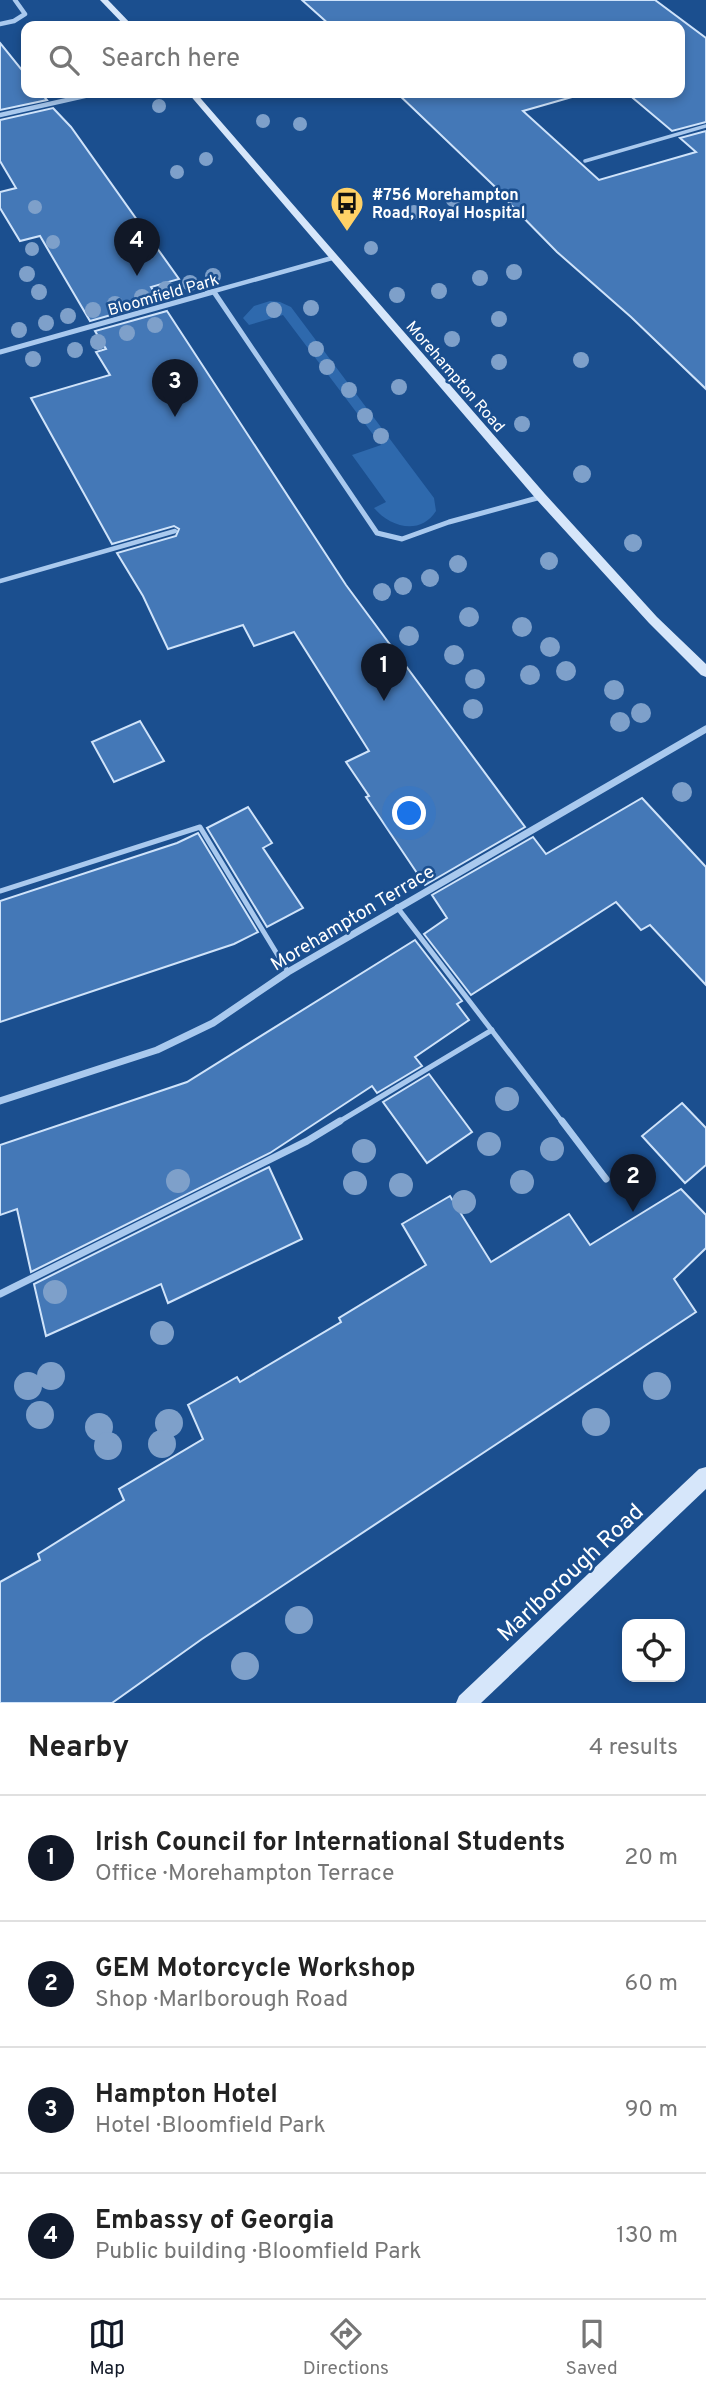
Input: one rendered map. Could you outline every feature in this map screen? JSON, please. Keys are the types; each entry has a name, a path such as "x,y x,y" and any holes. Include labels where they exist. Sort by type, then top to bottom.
{"main road":[{"path":"104,0 124,21"},
{"name":"Morehampton Road","path":"196,98 541,497 653,620 706,672"},
{"name":"Marlborough Road","path":"466,1703 706,1476"}],"street":[{"path":"0,24 14,21 25,14 15,0"},
{"path":"0,116 77,98"},
{"name":"Bloomfield Park","path":"0,352 332,258"},
{"path":"214,292 377,533 402,539 449,522 541,497"},
{"name":"Morehampton Terrace","path":"0,1101 157,1050 213,1023 288,972 706,729"}],"lane":[{"path":"585,161 706,126"},
{"path":"0,581 175,531"},
{"path":"0,891 200,827 288,972"},
{"path":"397,907 606,1179"},
{"path":"0,1294 307,1142 492,1030"}],"shaded area":[{"path":"270,301 291,307 434,498 436,511 422,524 396,524 374,508 386,502 352,455 381,445 283,315 249,325 243,318 254,306"}],"building":[{"path":"302,0 655,0 683,21 325,21"},
{"path":"685,22 706,38 706,122 672,131 633,98 685,98"},
{"path":"0,43 21,69 21,98 47,100 0,110"},
{"path":"402,98 568,98 523,111 599,180 696,152 680,138 706,131 706,389 631,317 557,252 509,203 511,202"},
{"path":"53,108 71,127 179,279 151,287 160,301 90,321 40,236 20,241 0,208 0,192 16,188 0,161 0,120"},
{"path":"167,311 346,585 525,827 425,885 346,762 369,751 294,632 254,646 243,625 168,649 143,596 117,553 176,536 179,529 174,526 112,544 31,398 110,375 96,352 106,349 95,331"},
{"path":"140,721 164,761 114,782 92,742"},
{"path":"642,798 706,867 706,985 650,925 641,930 616,902 471,995 424,934 447,918 432,895 533,837 546,854"},
{"path":"248,807 272,843 263,848 303,908 267,927 207,828"},
{"path":"198,833 258,932 234,944 0,1022 0,901 177,843"},
{"path":"415,940 462,1001 457,1004 469,1020 415,1057 422,1066 377,1093 372,1086 270,1153 31,1272 17,1209 0,1215 0,1145 187,1082"},
{"path":"429,1074 472,1132 427,1163 383,1102"},
{"path":"682,1103 706,1128 706,1165 685,1183 642,1136"},
{"path":"269,1167 302,1239 168,1303 161,1284 46,1336 34,1284"},
{"path":"681,1189 706,1215 706,1248 674,1279 696,1312 202,1639 112,1703 0,1703 0,1582 40,1560 38,1554 124,1500 119,1489 203,1439 188,1405 237,1377 240,1382 341,1322 339,1318 426,1265 402,1224 450,1196 491,1262 569,1214 590,1245"}],"place":[{"name":"#756 Morehampton Road, Royal Hospital","path":"347,233"},
{"name":"Embassy of Georgia","path":"137,276"},
{"name":"Hampton Hotel","path":"175,417"},
{"name":"Irish Council for International Students","path":"384,701"},
{"name":"GEM Motorcycle Workshop","path":"633,1212"}]}
